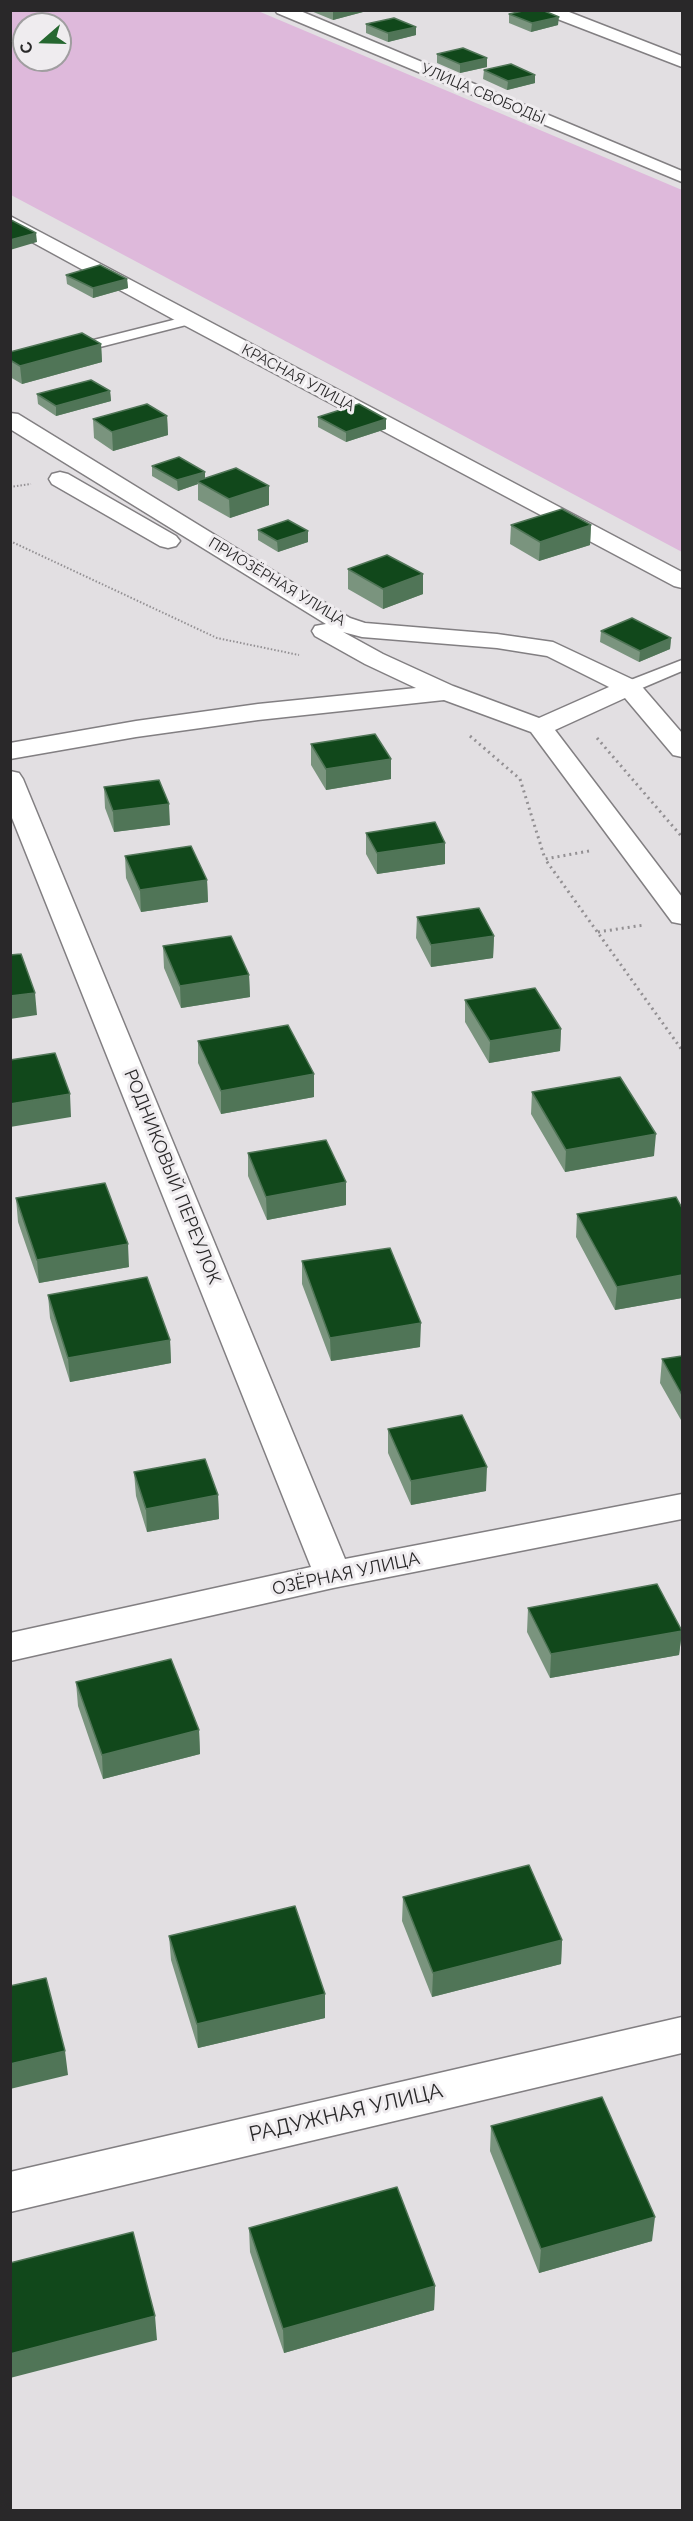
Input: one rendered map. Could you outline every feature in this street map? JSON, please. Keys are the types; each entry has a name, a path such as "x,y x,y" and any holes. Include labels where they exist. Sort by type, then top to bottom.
{"street":[{"path":"548,10 682,62"},
{"name":"УЛИЦА СВОБОДЫ","path":"288,11 682,177"},
{"name":"КРАСНАЯ УЛИЦА","path":"10,222 189,320 682,581"},
{"name":"ПРИОЗЁРНАЯ УЛИЦА","path":"10,419 341,623 362,630 497,641 553,649 629,687 682,749"},
{"path":"89,467 60,479 434,693 540,727 682,916"},
{"path":"540,727 629,687"},
{"path":"10,751 136,729 434,693"},
{"name":"РОДНИКОВЫЙ ПЕРЕУЛОК","path":"10,779 333,1575"},
{"name":"ОЗЁРНАЯ УЛИЦА","path":"10,1647 333,1575 682,1507"},
{"name":"РАДУЖНАЯ УЛИЦА","path":"10,2192 682,2035"}],"lane":[{"path":"10,366 189,320"},
{"path":"629,687 682,665"}],"path":[{"path":"10,541 217,638 299,655"},
{"path":"434,693 520,778 544,859 682,1050"},
{"path":"544,859 628,844"},
{"path":"597,932 651,924"}],"shaded area":[{"path":"10,11 258,11 682,190 682,552 11,195"}],"building":[{"path":"527,10 542,10 559,17 532,23 509,14"},
{"path":"394,18 416,27 388,33 366,24"},
{"path":"463,48 487,58 460,64 437,54"},
{"path":"511,64 535,75 508,81 484,70"},
{"path":"11,220 36,233 10,240"},
{"path":"100,265 127,279 93,288 66,275"},
{"path":"82,333 101,344 20,366 10,360 10,352"},
{"path":"91,380 110,391 56,406 37,394"},
{"path":"147,404 167,416 112,432 93,419"},
{"path":"359,404 386,419 346,432 318,417"},
{"path":"179,457 205,472 177,480 152,466"},
{"path":"236,468 269,486 229,499 197,481"},
{"path":"562,509 591,525 540,542 511,525"},
{"path":"288,520 308,531 277,541 258,530"},
{"path":"387,555 423,574 383,589 348,569"},
{"path":"632,618 671,638 640,651 601,631"},
{"path":"375,734 391,759 326,769 311,744"},
{"path":"159,780 169,804 113,811 104,787"},
{"path":"435,822 445,843 377,853 366,833"},
{"path":"191,846 207,880 140,890 125,856"},
{"path":"479,908 494,936 431,945 417,917"},
{"path":"231,936 249,975 180,986 163,946"},
{"path":"21,954 35,993 10,996 10,955"},
{"path":"535,988 561,1029 490,1041 465,1000"},
{"path":"288,1025 314,1074 221,1091 198,1041"},
{"path":"55,1053 70,1094 10,1104 10,1060"},
{"path":"620,1077 656,1134 566,1150 532,1092"},
{"path":"326,1140 346,1182 266,1197 248,1153"},
{"path":"105,1183 128,1244 37,1260 16,1198"},
{"path":"676,1197 682,1208 682,1275 617,1287 577,1214"},
{"path":"390,1248 421,1323 330,1338 302,1261"},
{"path":"147,1277 170,1340 68,1358 48,1295"},
{"path":"682,1356 682,1395 662,1359"},
{"path":"462,1415 487,1467 411,1481 388,1429"},
{"path":"205,1459 218,1495 146,1509 134,1472"},
{"path":"657,1584 682,1631 551,1654 528,1608"},
{"path":"171,1659 199,1730 102,1755 76,1682"},
{"path":"529,1865 562,1940 433,1973 403,1897"},
{"path":"295,1906 325,1994 197,2024 169,1936"},
{"path":"46,1978 65,2051 10,2064 10,1986"},
{"path":"602,2097 655,2217 541,2249 491,2126"},
{"path":"397,2187 435,2286 283,2329 249,2228"},
{"path":"133,2232 155,2316 10,2354 10,2263"}]}
